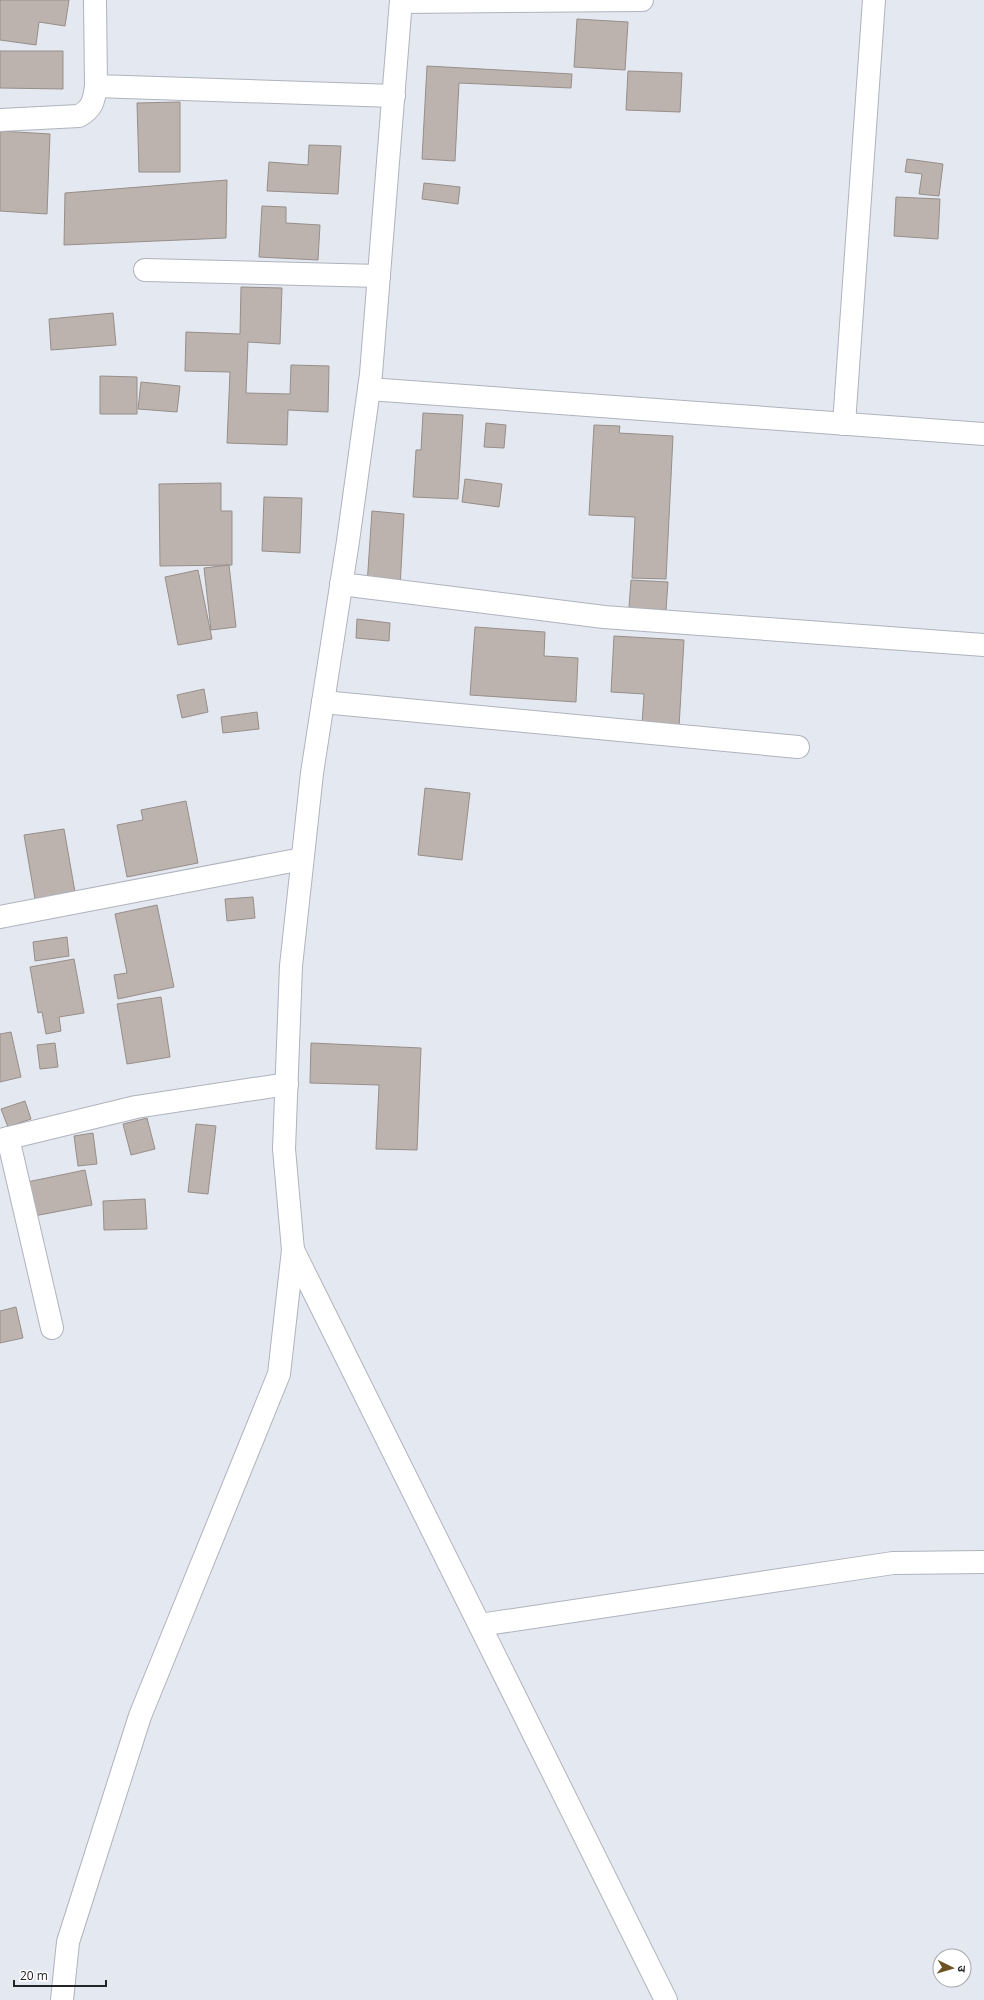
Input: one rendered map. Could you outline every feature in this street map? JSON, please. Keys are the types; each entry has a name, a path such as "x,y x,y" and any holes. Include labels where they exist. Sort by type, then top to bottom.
{"street":[{"path":"0,120 79,116 89,111 94,100 96,86 95,0"},
{"path":"62,2000 68,1942 140,1716 279,1374 292,1250 284,1149 291,966 302,859 323,702 348,541 369,389 401,1 642,0"},
{"path":"844,424 874,0"},
{"path":"96,86 394,96"},
{"path":"145,270 379,276"},
{"path":"369,389 984,434"},
{"path":"341,584 604,616 984,645"},
{"path":"323,702 798,747"},
{"path":"0,917 302,859"},
{"path":"52,1328 4,1139 136,1108 287,1084"},
{"path":"292,1250 666,2000"},
{"path":"480,1625 892,1563 984,1562"}],"building":[{"path":"0,0 69,0 65,26 39,22 36,45 0,40"},
{"path":"577,19 628,22 625,70 574,67"},
{"path":"0,51 63,51 63,89 0,88"},
{"path":"427,66 572,74 571,88 459,83 455,161 422,159"},
{"path":"628,71 682,73 680,112 626,110"},
{"path":"180,102 180,172 139,172 137,103"},
{"path":"0,131 50,134 47,214 0,211"},
{"path":"309,145 341,146 338,194 267,191 269,162 308,165"},
{"path":"907,159 943,164 939,196 919,194 922,174 905,172"},
{"path":"227,180 226,238 64,245 65,193"},
{"path":"424,183 460,187 458,204 422,199"},
{"path":"896,197 940,199 938,239 894,236"},
{"path":"262,206 286,207 286,223 320,225 318,260 259,257"},
{"path":"241,287 282,288 280,344 248,342 246,393 290,394 291,365 329,366 328,412 288,410 287,445 227,443 230,372 185,371 186,332 240,334"},
{"path":"113,313 116,345 51,350 49,319"},
{"path":"100,376 137,377 137,414 100,414"},
{"path":"141,382 180,386 177,412 138,409"},
{"path":"423,413 463,415 458,499 413,497 416,450 421,450"},
{"path":"486,423 506,425 504,448 484,447"},
{"path":"594,425 620,426 619,433 673,436 666,579 632,578 635,517 589,515"},
{"path":"465,479 502,484 499,507 462,502"},
{"path":"221,483 221,511 232,511 232,565 160,566 159,484"},
{"path":"264,497 302,498 300,553 262,551"},
{"path":"372,511 404,514 400,588 367,585"},
{"path":"229,565 236,627 211,630 204,568"},
{"path":"198,570 212,639 178,645 165,577"},
{"path":"631,580 668,582 666,610 629,608"},
{"path":"357,619 390,623 389,641 356,638"},
{"path":"475,627 545,632 544,656 578,658 576,702 470,695"},
{"path":"614,636 684,640 679,727 642,725 644,694 611,692"},
{"path":"204,689 208,712 182,718 177,695"},
{"path":"257,712 259,729 223,733 221,717"},
{"path":"425,788 470,793 462,860 418,855"},
{"path":"186,801 198,863 127,877 117,825 143,820 141,810"},
{"path":"64,829 75,892 35,899 24,835"},
{"path":"253,897 255,918 227,921 225,899"},
{"path":"157,905 174,987 118,999 114,975 127,973 115,914"},
{"path":"67,937 69,956 35,961 33,942"},
{"path":"74,959 84,1013 59,1017 61,1031 46,1034 42,1012 38,1013 30,967"},
{"path":"161,997 170,1057 127,1064 117,1004"},
{"path":"11,1032 21,1077 0,1082 0,1034"},
{"path":"55,1043 58,1067 40,1069 37,1045"},
{"path":"311,1043 421,1048 417,1150 376,1149 379,1085 310,1083"},
{"path":"25,1101 31,1119 8,1127 1,1109"},
{"path":"147,1118 155,1149 131,1155 123,1124"},
{"path":"196,1124 216,1126 208,1194 188,1192"},
{"path":"93,1133 97,1164 78,1166 74,1136"},
{"path":"85,1170 92,1205 34,1216 27,1182"},
{"path":"145,1199 147,1229 104,1230 103,1201"},
{"path":"16,1307 23,1338 0,1343 0,1311"}]}
